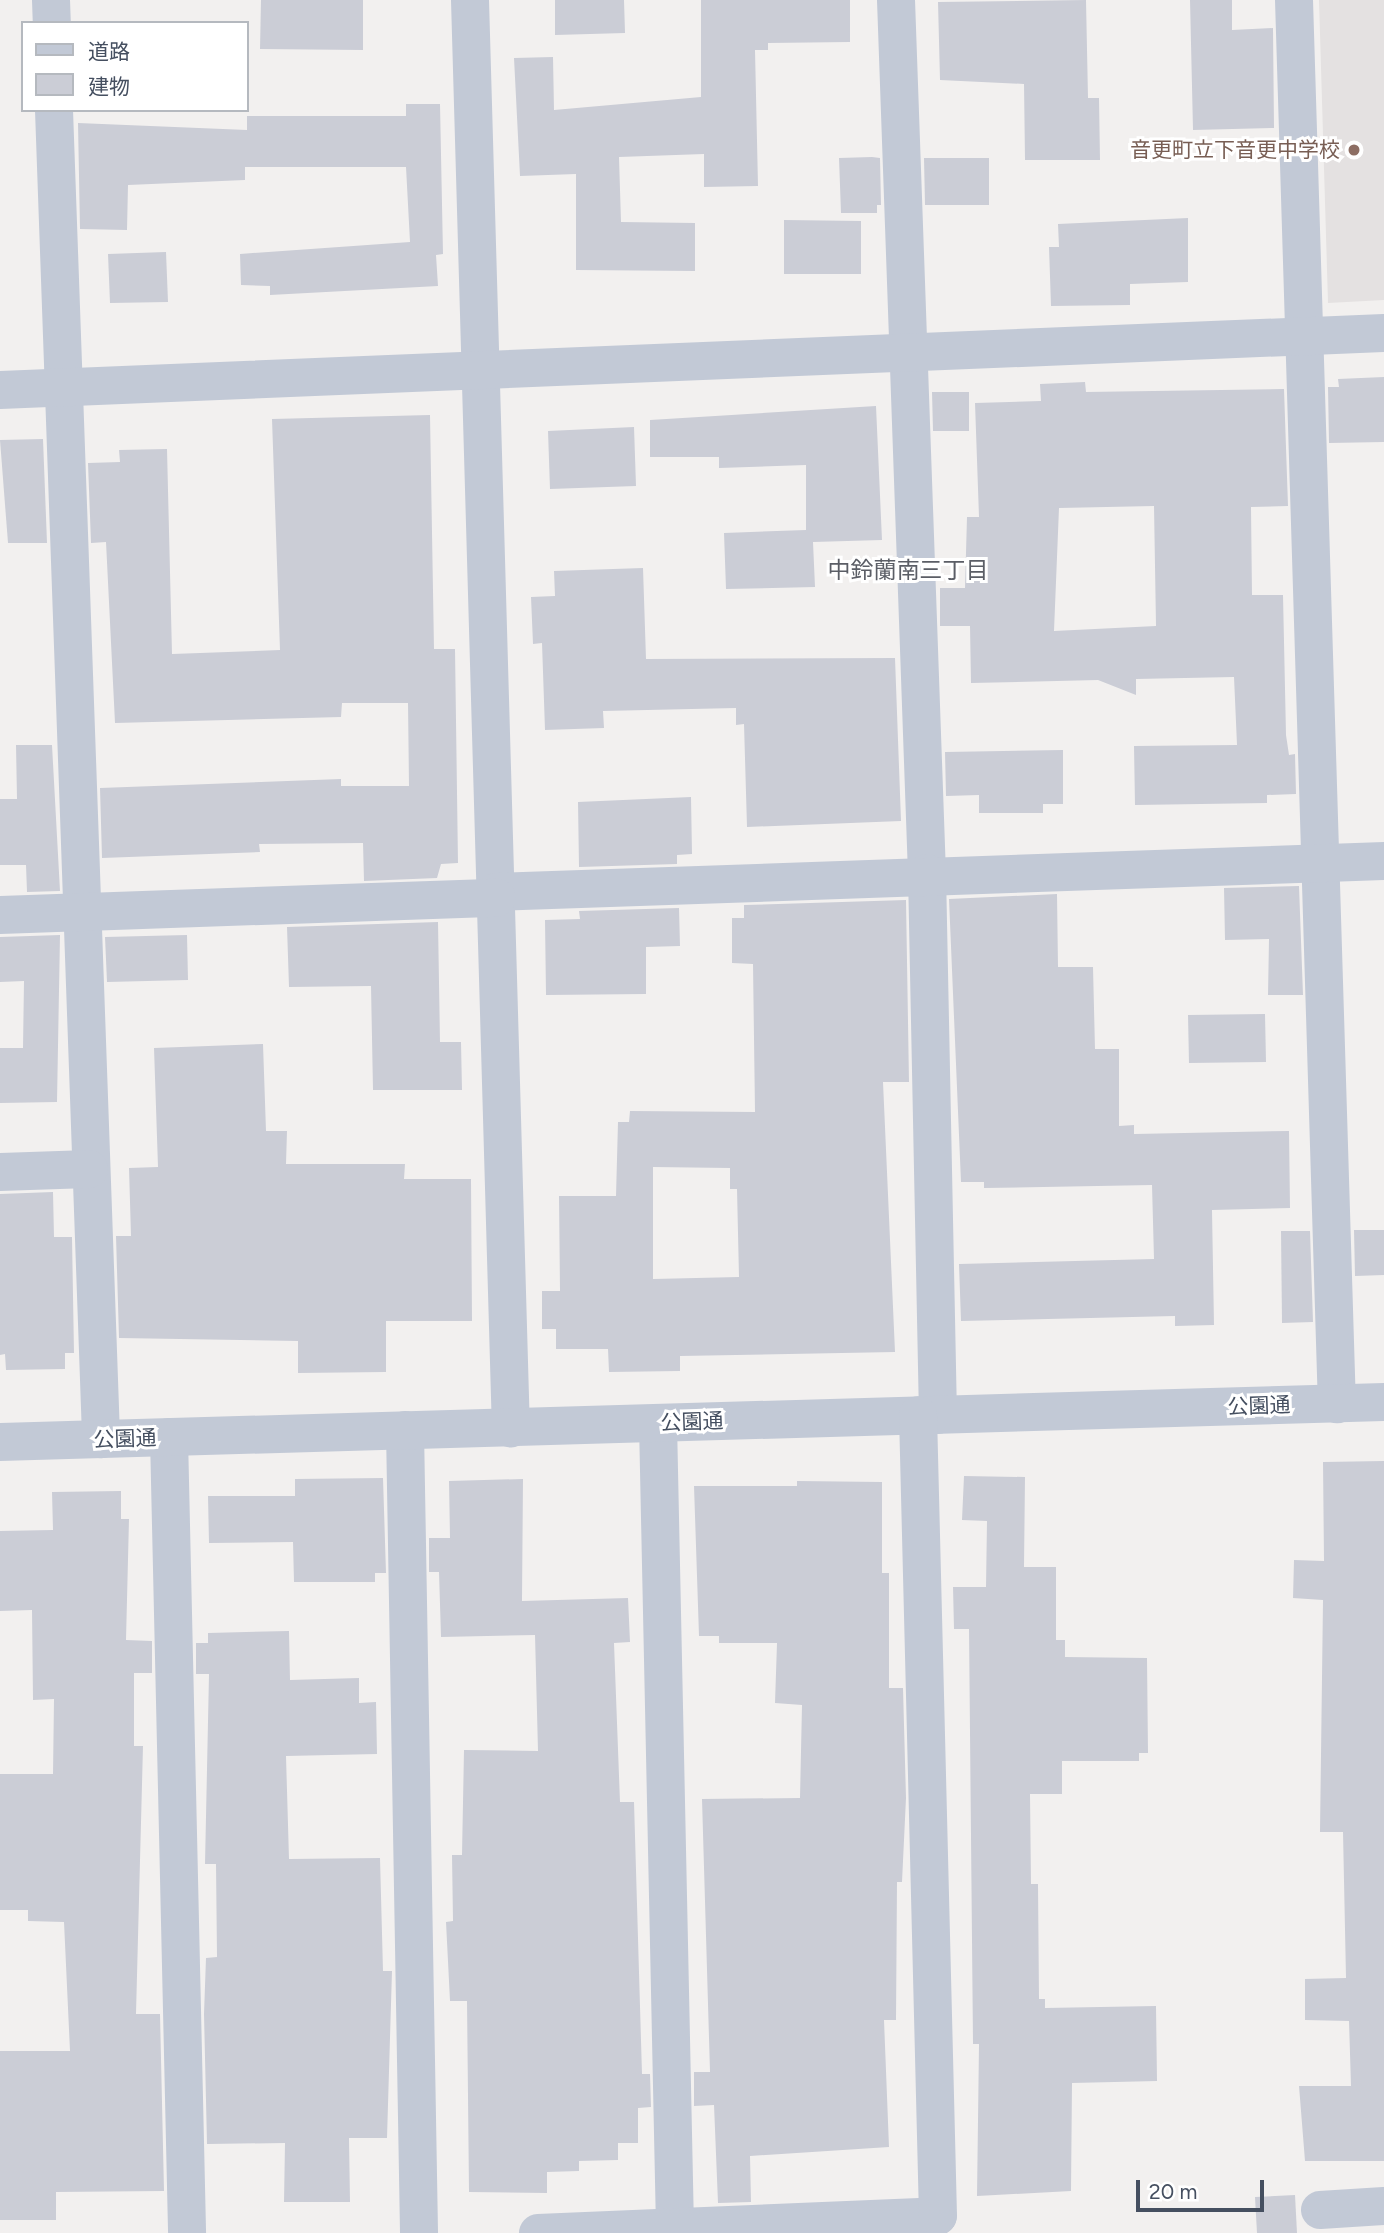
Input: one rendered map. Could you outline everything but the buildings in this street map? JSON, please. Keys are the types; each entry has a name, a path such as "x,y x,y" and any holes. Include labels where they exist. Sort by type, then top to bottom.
{"street":[{"path":"51,0 52,21"},
{"path":"470,0 483,371 511,1428"},
{"path":"538,2233 939,2216 928,1415 927,873 906,353 897,0"},
{"path":"1294,0 1324,863 1337,1404"},
{"path":"54,112 61,387 86,913 89,1169 101,1439"},
{"path":"0,390 1384,333"},
{"path":"0,915 497,895 927,873 1384,860"},
{"path":"0,1172 89,1169"},
{"name":"公園通","path":"0,1442 1384,1402"},
{"path":"658,1423 675,2227"},
{"path":"405,1430 419,2233"},
{"path":"169,1437 187,2233"},
{"path":"1320,2210 1384,2206"}],"shaded area":[{"name":"音更町立下音更中学校","path":"1319,0 1384,0 1384,300 1328,303"}],"place":[{"name":"音更町立下音更中学校","path":"1354,150"}],"district":[{"name":"中鈴蘭南三丁目","path":"908,570"}]}
